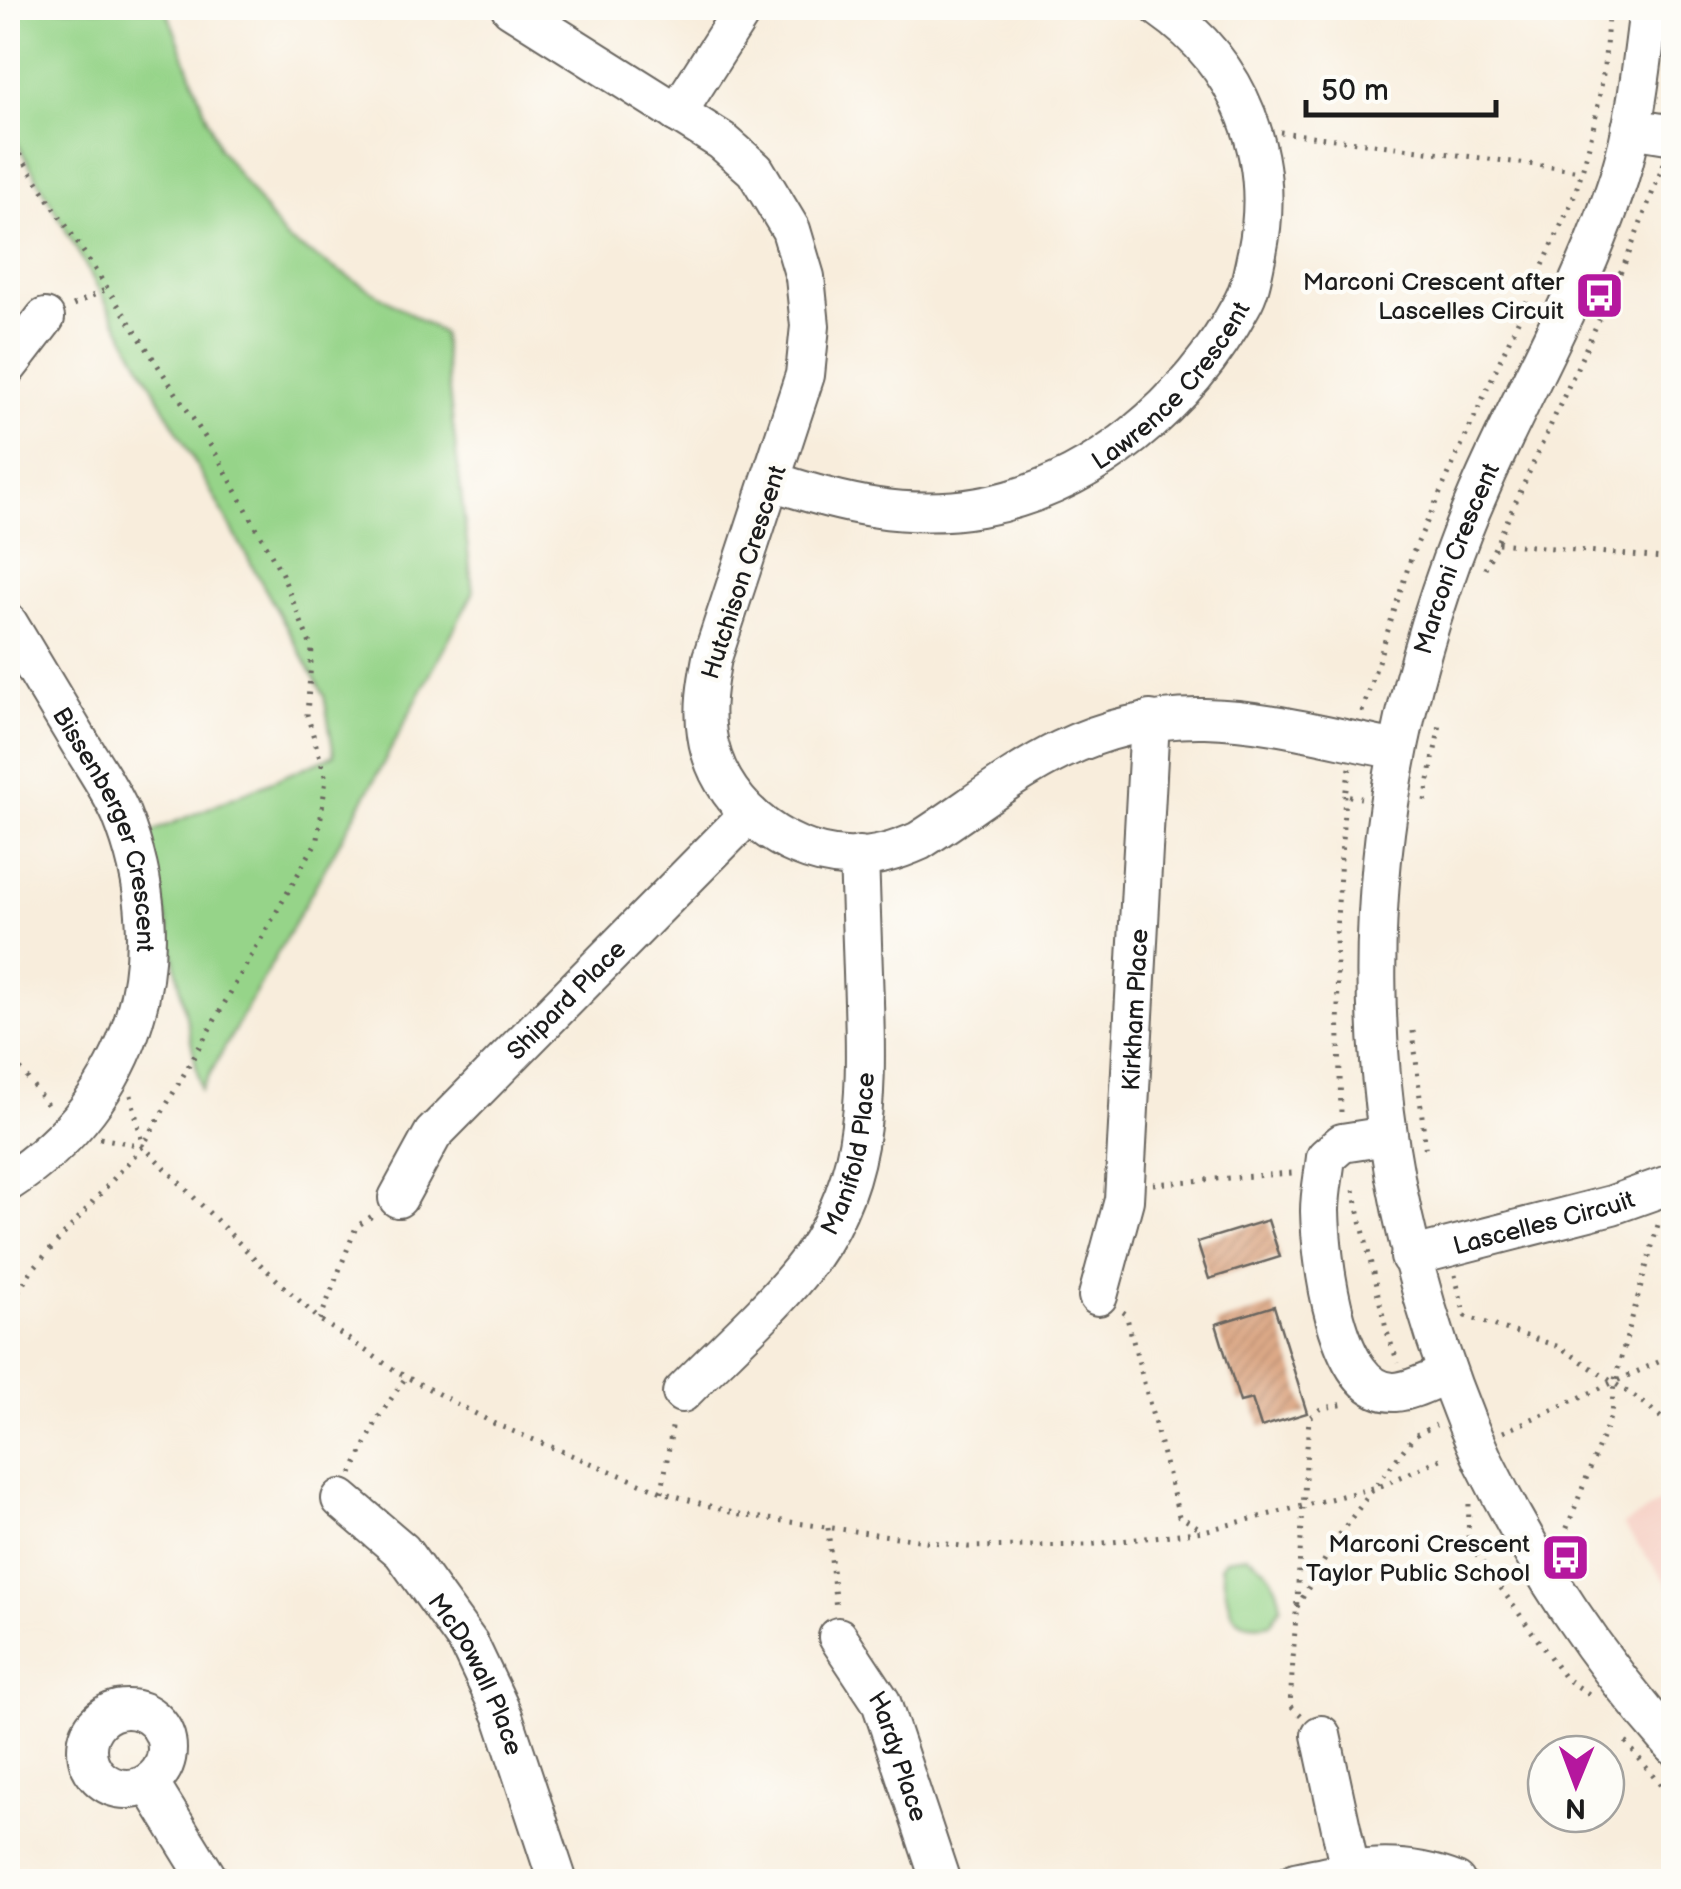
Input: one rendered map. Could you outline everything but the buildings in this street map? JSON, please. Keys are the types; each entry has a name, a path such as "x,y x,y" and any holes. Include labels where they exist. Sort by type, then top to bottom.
{"street":[{"name":"Hutchison Crescent","path":"511,8 722,141 755,170 791,230 805,276 810,326 805,375 712,658 704,696 711,753 726,787 749,814 773,834 800,848 844,857 900,850 920,842 1057,752 1102,732 1150,720 1201,716 1252,721 1397,750"},
{"path":"678,113 744,8"},
{"name":"Lawrence Crescent","path":"772,480 832,501 890,512 978,508 1007,501 1063,480 1116,449 1164,408 1207,358 1244,302 1262,232 1262,182 1250,128 1224,69 1196,34 1160,8"},
{"name":"Marconi Crescent","path":"1649,8 1631,128 1620,176 1598,238 1478,542 1432,614 1397,750 1382,846 1375,943 1376,1016 1387,1136 1410,1257 1474,1444 1542,1572 1574,1621 1674,1746"},
{"path":"1631,128 1674,135"},
{"path":"8,366 45,318"},
{"name":"Bissenberger Crescent","path":"8,623 119,810 138,862 147,915 140,1002 131,1034 107,1082 69,1132 42,1159 8,1182"},
{"name":"Kirkham Place","path":"1098,1296 1124,1187 1150,720"},
{"name":"Shipard Place","path":"398,1198 434,1134 749,814"},
{"name":"Manifold Place","path":"682,1393 800,1272 829,1230 850,1183 858,1158 866,1078 859,856"},
{"path":"1387,1136 1345,1143 1333,1148 1326,1157 1320,1209 1325,1268 1340,1332 1351,1363 1368,1385 1393,1392 1447,1374"},
{"name":"Lascelles Circuit","path":"1410,1257 1612,1206 1666,1187"},
{"name":"McDowall Place","path":"341,1499 402,1551 469,1644 502,1716 558,1882"},
{"name":"Hardy Place","path":"838,1637 881,1702 941,1882"},
{"path":"1321,1734 1350,1870"},
{"path":"149,1783 210,1882"},
{"path":"1295,1882 1390,1866 1429,1871 1456,1882"}],"path":[{"path":"1358,720 1412,554 1573,199 1608,58 1608,8"},
{"path":"1250,128 1582,170"},
{"path":"8,137 216,454 282,574 312,650 307,714 326,779 318,839 142,1146 31,1271 8,1309"},
{"path":"1482,576 1478,542 1628,256 1667,157 1674,157"},
{"path":"45,318 107,289"},
{"path":"1478,542 1674,559"},
{"path":"1424,808 1444,705"},
{"path":"1297,1608 1342,1532 1414,1436 1442,1422 1428,1406 1412,1402 1382,1313 1345,1143 1336,936 1345,795"},
{"path":"1411,1014 1427,1163"},
{"path":"8,1052 69,1132 142,1146 320,1320 406,1377 494,1424 662,1492 740,1515 968,1547 1087,1545 1204,1531 1375,1487 1674,1355"},
{"path":"1124,1187 1304,1172"},
{"path":"1564,1538 1612,1416 1614,1383 1666,1187"},
{"path":"320,1320 356,1227 398,1198"},
{"path":"1448,1247 1464,1316 1560,1347 1644,1402 1674,1429"},
{"path":"1098,1296 1126,1314 1179,1516 1204,1531"},
{"path":"341,1499 378,1418 406,1377"},
{"path":"662,1492 669,1433 682,1393"},
{"path":"1321,1734 1290,1704 1309,1418 1322,1408 1361,1401"},
{"path":"828,1528 838,1637"}],"shaded area":[{"path":"1673,1495 1673,1592 1623,1525"}],"green space":[{"path":"8,8 166,8 219,148 286,239 442,333 473,593 376,777 201,1090 149,833 334,755 324,695 8,126"},
{"path":"1247,1556 1267,1571 1278,1590 1281,1606 1271,1623 1245,1623 1237,1618 1228,1602 1221,1566 1226,1559"}],"place":[{"name":"Marconi Crescent after Lascelles Circuit","path":"1599,295"},
{"name":"Marconi Crescent Taylor Public School","path":"1565,1557"}]}
